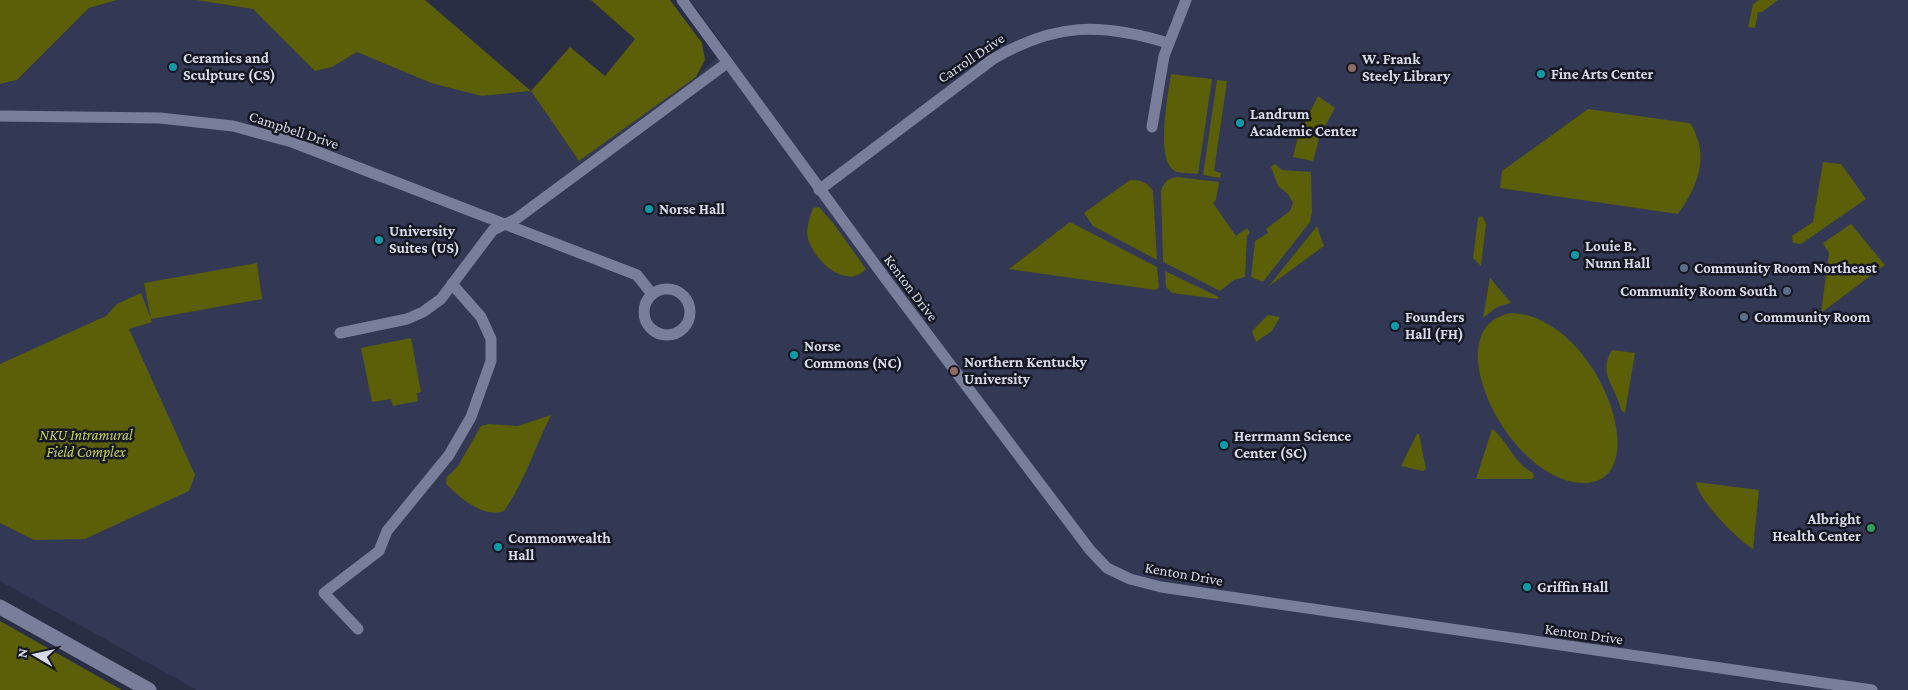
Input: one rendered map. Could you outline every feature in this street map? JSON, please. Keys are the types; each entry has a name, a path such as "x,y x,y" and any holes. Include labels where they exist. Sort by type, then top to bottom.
{"street":[{"name":"Kenton Drive","path":"682,0 819,190 1090,550 1107,568 1130,579 1161,587 1872,690"},
{"path":"1152,127 1158,87 1168,43 1186,0"},
{"name":"Carroll Drive","path":"819,190 993,59 1020,43 1056,32 1102,28 1168,43"},
{"path":"340,333 406,319 424,312 441,299 493,230 508,224 727,63"},
{"name":"Campbell Drive","path":"0,116 160,118 234,126 292,142 637,275 652,294"},
{"path":"358,629 324,593 379,551 388,531 449,455 471,417 491,361 491,339 481,317 452,284"},
{"path":"665,289 672,289 683,296 687,302 689,315 683,327 671,334 664,334 651,328 644,314 645,307 652,294 665,289"},
{"path":"0,607 149,690"}],"shaded area":[{"name":"Northern Kentucky University","path":"117,0 196,0 253,9 315,71 332,67 357,52 431,83 482,96 531,91 579,161 696,77 726,49 690,0 1908,0 1908,690 197,690 0,581 0,84 18,80 89,8"}],"green space":[{"path":"0,0 117,0 89,8 17,80 0,84"},
{"path":"196,0 425,0 531,91 482,96 431,83 357,52 332,67 315,71 253,9"},
{"path":"591,0 670,0 702,43 705,60 696,77 579,161 531,91 570,47 605,76 635,39"},
{"path":"1759,0 1778,0 1762,12 1758,12 1755,28 1748,27 1753,4"},
{"path":"1171,74 1212,79 1198,174 1175,171 1169,165 1166,154 1164,126"},
{"path":"1217,80 1227,81 1214,171 1221,173 1220,178 1203,175"},
{"path":"1318,96 1335,108 1320,135 1313,161 1293,157 1298,137"},
{"path":"1588,109 1689,123 1691,125 1698,140 1700,150 1699,170 1689,197 1678,214 1500,188 1502,171"},
{"path":"1823,162 1841,164 1866,199 1801,244 1793,243 1792,236 1813,222"},
{"path":"1275,164 1282,170 1311,172 1312,212 1310,222 1263,282 1251,277 1255,241 1268,233 1266,229 1290,211 1293,203 1288,194 1278,186 1271,167"},
{"path":"1178,177 1219,182 1216,200 1213,203 1236,236 1247,228 1250,233 1247,236 1245,277 1234,280 1220,291 1163,262 1161,191 1167,181"},
{"path":"1130,180 1143,182 1153,191 1157,260 1093,226 1084,213"},
{"path":"819,207 834,224 866,269 858,275 850,277 833,271 813,250 807,233 808,225 813,208"},
{"path":"1482,216 1486,223 1481,266 1473,258 1478,218"},
{"path":"1070,222 1157,267 1159,287 1156,290 1009,269"},
{"path":"1851,224 1885,265 1821,313 1829,253 1823,243"},
{"path":"1317,226 1324,246 1268,287"},
{"path":"257,263 262,299 151,319 144,283"},
{"path":"1165,271 1219,297 1218,299 1172,293 1166,287"},
{"path":"1490,278 1511,303 1497,307 1483,318"},
{"name":"NKU Intramural Field Complex","path":"141,293 152,322 129,329 195,475 189,491 85,539 34,540 0,523 0,364 106,316 117,304"},
{"path":"1512,313 1543,322 1571,342 1593,370 1609,401 1617,432 1616,459 1604,477 1580,483 1553,475 1527,456 1505,430 1489,401 1479,371 1479,344 1489,324"},
{"path":"1268,315 1280,317 1272,331 1256,342 1252,331"},
{"path":"411,338 421,392 417,393 418,401 393,406 391,399 372,402 361,348"},
{"path":"1612,350 1635,353 1625,413 1621,410 1607,373 1606,366"},
{"path":"551,415 524,476 504,511 496,513 480,509 458,495 446,484 447,477 458,466 481,426 489,424 518,426"},
{"path":"1492,429 1520,463 1533,473 1534,477 1532,479 1476,479"},
{"path":"1417,434 1419,434 1426,469 1423,471 1401,466"},
{"path":"1696,482 1759,490 1753,549 1719,518 1703,498"},
{"path":"0,621 122,690 0,690"}],"place":[{"name":"Ceramics and Sculpture (CS)","path":"173,67"},
{"name":"W. Frank Steely Library","path":"1352,68"},
{"name":"Fine Arts Center","path":"1541,74"},
{"name":"Landrum Academic Center","path":"1240,123"},
{"name":"Norse Hall","path":"649,209"},
{"name":"University Suites (US)","path":"379,240"},
{"name":"Louie B. Nunn Hall","path":"1575,255"},
{"name":"Community Room Northeast","path":"1684,268"},
{"name":"Community Room South","path":"1787,291"},
{"name":"Community Room","path":"1744,317"},
{"name":"Founders Hall (FH)","path":"1395,326"},
{"name":"Norse Commons (NC)","path":"794,355"},
{"name":"Northern Kentucky University","path":"954,371"},
{"name":"Herrmann Science Center (SC)","path":"1224,445"},
{"name":"Albright Health Center","path":"1871,528"},
{"name":"Commonwealth Hall","path":"498,547"},
{"name":"Griffin Hall","path":"1527,587"}]}
